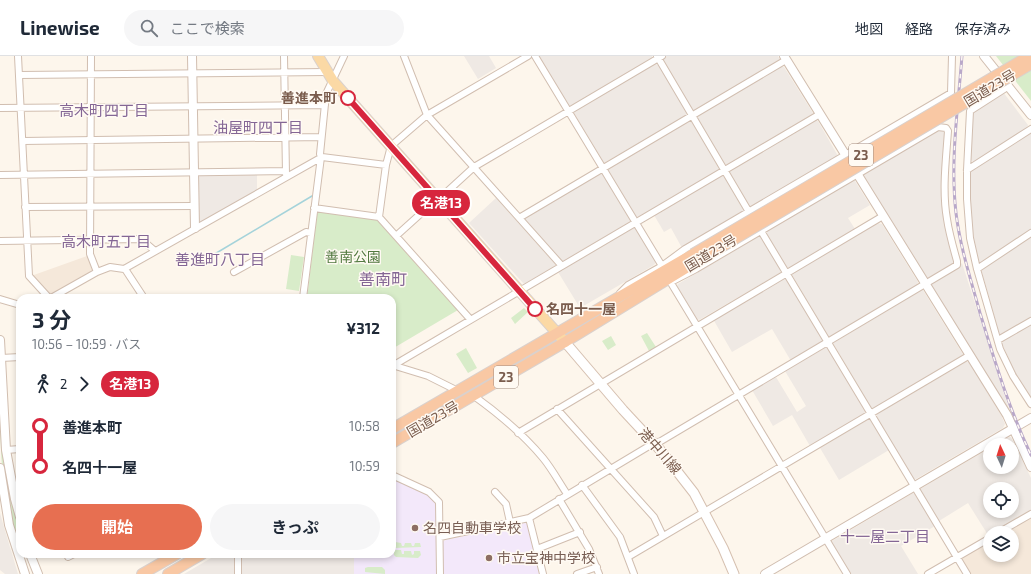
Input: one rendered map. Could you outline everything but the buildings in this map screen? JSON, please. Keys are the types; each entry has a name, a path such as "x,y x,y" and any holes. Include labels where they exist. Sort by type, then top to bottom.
{"highway":[{"name":"国道23号","path":"695,258 1029,56"},
{"name":"国道23号","path":"396,426 556,333 616,304 1031,64"},
{"name":"国道23号","path":"396,441 565,342 616,304"},
{"path":"142,574 166,558"},
{"path":"168,574 195,558"}],"main road":[{"path":"318,56 333,81 565,342"},
{"name":"港中川線","path":"565,342 682,476 705,512 726,553 734,574"}],"street":[{"path":"18,56 29,276 46,294"},
{"path":"90,56 90,254 97,272"},
{"path":"192,56 195,228"},
{"path":"284,56 286,174"},
{"path":"303,294 321,157 321,137 326,94 344,56"},
{"path":"404,56 427,115 562,266"},
{"path":"379,217 386,165 391,146 427,115 528,56"},
{"path":"535,56 662,266"},
{"path":"616,304 628,284 662,266 685,249 952,93 952,56"},
{"path":"984,56 1031,115"},
{"path":"396,236 474,167 659,57 749,212"},
{"path":"519,218 692,116 785,58 1007,415 1031,467"},
{"path":"19,75 327,72"},
{"path":"1009,86 970,111 966,170 968,216 970,238 977,268 998,340 1006,362 1031,404"},
{"path":"0,108 325,105"},
{"path":"396,363 820,114"},
{"path":"440,537 530,518 567,494 654,443 661,441 951,269 957,264 958,261 946,218 945,187 948,132 946,128 938,127 696,269 636,302 616,304"},
{"path":"966,170 1031,129"},
{"path":"23,141 321,137"},
{"path":"57,294 97,272 110,267 125,268 286,174 321,157 386,165"},
{"path":"0,175 194,172 286,174"},
{"path":"26,207 194,206"},
{"path":"314,208 379,217 470,319"},
{"path":"518,433 883,216"},
{"path":"761,231 967,574"},
{"path":"234,272 306,232 311,233"},
{"path":"977,268 1031,233"},
{"path":"0,241 141,239 155,251"},
{"path":"125,268 141,294"},
{"path":"671,283 847,574"},
{"path":"0,299 16,304"},
{"path":"998,340 1031,321"},
{"path":"0,340 6,450 16,503"},
{"path":"628,557 970,355"},
{"path":"1,358 16,357"},
{"path":"396,366 428,376 458,391"},
{"path":"474,396 503,418 542,458 567,494"},
{"path":"557,409 654,517 663,536"},
{"path":"765,574 1031,418"},
{"path":"6,450 16,449"},
{"path":"0,468 9,525 16,546"},
{"path":"396,477 429,492 439,502 440,574"},
{"path":"582,486 620,537 634,574"},
{"path":"495,492 506,504 510,522"},
{"path":"559,499 580,532 599,574"},
{"path":"1010,526 1031,514"},
{"path":"530,518 543,574"},
{"path":"537,549 580,532"},
{"path":"928,574 983,542"},
{"path":"20,558 25,574"},
{"path":"32,558 38,574"},
{"path":"238,558 238,574"},
{"path":"577,574 596,567"}],"shaded area":[{"path":"464,56 489,56 496,68 478,79"},
{"path":"539,56 652,56 652,59 572,106 568,105"},
{"path":"667,56 778,56 780,60 695,110 692,110 663,60"},
{"path":"655,64 659,65 687,113 686,116 604,163 574,111"},
{"path":"781,67 784,67 813,113 812,115 727,165 725,164 697,119 697,116"},
{"path":"1003,92 1028,125 1027,128 974,163 971,160 973,111"},
{"path":"816,120 838,156 753,206 749,206 730,173 730,170"},
{"path":"689,121 692,122 719,170 637,218 608,171 609,169"},
{"path":"940,129 945,132 942,188 943,213 946,233 955,261 953,264 928,278 925,278 863,178 864,174"},
{"path":"1031,132 1031,230 980,264 975,248 971,217 970,172"},
{"path":"601,173 603,174 630,222 563,262 524,220 524,218"},
{"path":"257,175 257,190 200,223 199,222 197,178 200,176"},
{"path":"724,175 744,209 744,212 682,248 671,228 664,232 654,215"},
{"path":"853,180 870,205 848,218 855,229 789,268 786,267 767,234 767,231"},
{"path":"496,198 555,264 555,266 524,284 469,223"},
{"path":"877,223 882,224 918,282 917,285 831,337 828,336 792,273"},
{"path":"633,227 656,262 654,265 580,308 558,272"},
{"path":"759,236 781,269 780,273 699,320 697,319 677,286 678,284"},
{"path":"1031,236 1031,319 1000,336 981,269"},
{"path":"87,256 93,270 53,294 48,294 31,276"},
{"path":"962,263 1010,412 931,287 932,284 952,272"},
{"path":"783,278 787,279 823,342 791,361 772,329 732,352 713,319"},
{"path":"922,290 964,356 874,409 871,408 833,343"},
{"path":"1031,324 1031,398 1015,374 1002,343 1003,340"},
{"path":"826,347 828,348 866,414 810,446 792,415 773,426 752,390 776,377 797,412 806,406 785,371"},
{"path":"966,362 969,362 1005,424 1003,428 986,438 983,438 983,440 914,479 876,417 877,414"},
{"path":"871,419 889,450 839,480 820,448"},
{"path":"983,452 983,474 1019,474 1019,453 1031,478 1031,510 1019,517 1019,482 983,482 983,518 1017,518 1003,526 983,527 968,503 939,521 920,489"},
{"name":"名四自動車学校","path":"396,480 426,493 437,502 437,574 354,574 354,558 396,558"},
{"path":"913,493 935,526 901,546 918,574 851,574 832,541"},
{"path":"0,513 18,574 5,574 0,570"},
{"path":"1031,517 1031,574 970,574 962,560 963,557 983,545 983,562 1019,562 1019,526 1016,526"},
{"name":"市立宝神中学校","path":"525,523 527,524 539,574 443,574 443,541"},
{"path":"211,558 237,558 237,574 184,574"},
{"path":"240,558 354,558 354,574 240,574"}],"green space":[{"path":"996,56 1031,56 1031,101"},
{"name":"善南公園","path":"319,212 377,220 458,310 396,347 396,294 307,294 317,214"},
{"path":"291,255 304,257 299,291 286,289"},
{"path":"524,308 528,312 515,324 511,318"},
{"path":"647,333 656,347 649,351 641,336"},
{"path":"611,336 616,345 608,350 602,341"},
{"path":"466,348 477,368 468,373 456,354"},
{"path":"0,389 10,485 16,511 16,537 3,479"},
{"path":"396,542 401,543 402,546 404,546 405,543 411,543 412,546 414,546 415,543 420,543 421,547 396,548"},
{"path":"396,550 401,550 402,554 404,554 404,551 411,551 412,555 414,554 414,551 420,551 421,555 418,558 396,557"},
{"path":"382,567 385,570 385,574 365,572 365,568"}],"waterway":[{"path":"213,255 312,196"}],"railway":[{"path":"962,56 954,154 954,193 958,226 963,251 980,313 997,367 1009,403 1031,455"}],"bus line":[{"name":"名港13","path":"348,98 535,309"}],"place":[{"name":"善進本町","path":"348,98"},
{"name":"名四十一屋","path":"535,309"},
{"name":"名四自動車学校","path":"415,528"},
{"name":"市立宝神中学校","path":"489,558"}],"district":[{"name":"高木町四丁目","path":"104,111"},
{"name":"油屋町四丁目","path":"258,128"},
{"name":"高木町五丁目","path":"106,242"},
{"name":"善進町八丁目","path":"220,260"},
{"name":"善南町","path":"383,279"},
{"name":"十一屋二丁目","path":"885,537"}]}
